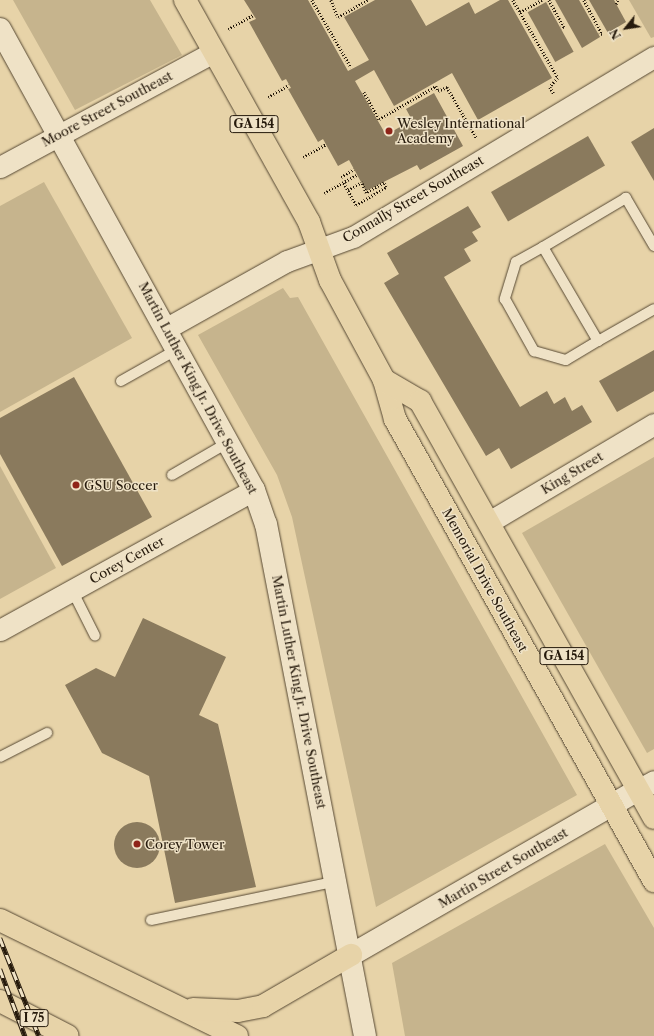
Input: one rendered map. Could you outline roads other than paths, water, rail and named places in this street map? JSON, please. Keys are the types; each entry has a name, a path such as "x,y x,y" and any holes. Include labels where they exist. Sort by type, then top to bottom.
{"main road":[{"name":"Memorial Drive Southeast","path":"185,0 309,222 330,280 384,380 395,419 654,881"},
{"name":"Martin Luther King Jr. Drive Southeast","path":"0,30 167,328 254,490 266,524 337,881 365,1036"},
{"name":"GA 154","path":"384,380 420,401 489,522 646,786 654,818"},
{"name":"Martin Street Southeast","path":"351,955 646,786"},
{"path":"0,920 237,1036"},
{"path":"180,1008 238,1011 263,1006 351,955"},
{"name":"I 75","path":"0,1001 68,1036"}],"street":[{"name":"Moore Street Southeast","path":"0,167 214,52"},
{"name":"Connally Street Southeast","path":"167,328 287,261 353,237 654,57"},
{"name":"King Street","path":"489,522 654,424"},
{"name":"Corey Center","path":"0,630 254,490"}],"lane":[{"path":"654,246 626,198 516,262 505,299 534,350 566,360 654,309"},
{"path":"543,247 598,341"},
{"path":"121,381 178,349"},
{"path":"172,475 229,442"},
{"path":"72,590 95,636"},
{"path":"0,757 47,733"},
{"path":"151,920 337,881"}],"railway":[{"path":"0,938 39,1036"},
{"path":"0,969 25,1036"}],"place":[{"name":"Wesley International Academy","path":"389,131"},
{"name":"GSU Soccer","path":"76,485"},
{"name":"Corey Tower","path":"137,844"}]}
